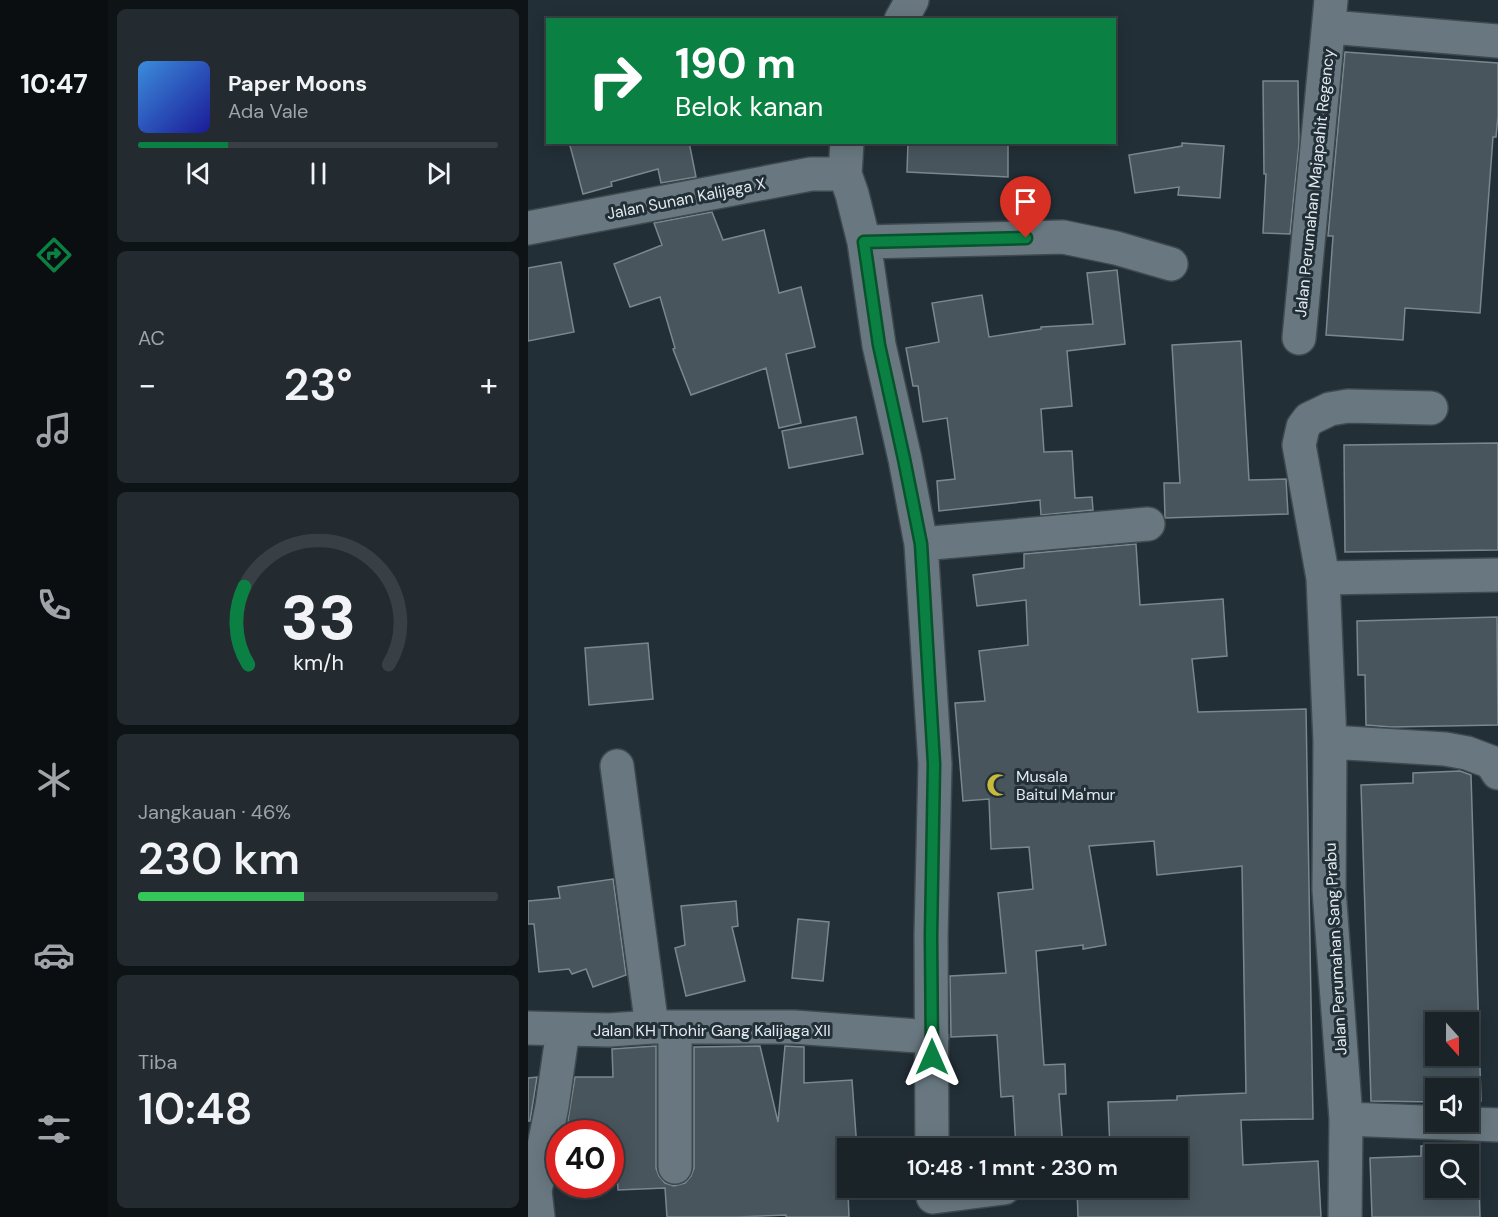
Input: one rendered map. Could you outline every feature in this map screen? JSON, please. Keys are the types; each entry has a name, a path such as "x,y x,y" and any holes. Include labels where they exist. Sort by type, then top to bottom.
{"street":[{"path":"902,18 912,0"},
{"name":"Jalan Perumahan Majapahit Regency","path":"1299,338 1330,14 1498,41"},
{"path":"846,158 864,242 879,345 921,544 934,764 931,936 932,1138"},
{"name":"Jalan Sunan Kalijaga X","path":"528,228 811,174 846,158"},
{"path":"864,242 1063,237 1116,248 1171,264"},
{"name":"Jalan Perumahan Sang Prabu","path":"1345,1217 1346,1119 1329,890 1330,742 1323,578 1299,445 1303,427 1309,419 1330,409 1348,406 1431,408"},
{"path":"921,544 1148,524"},
{"path":"1323,578 1498,575"},
{"path":"1330,742 1445,749 1467,753 1491,762 1498,773"},
{"path":"617,766 663,1028 675,1167"},
{"name":"Jalan KH Thohir Gang Kalijaga XII","path":"528,1028 609,1030 794,1027 932,1037"},
{"path":"538,1217 535,1191 564,1030"},
{"path":"1346,1119 1498,1125"},
{"path":"933,1201 949,1198"}],"building":[{"path":"1345,52 1498,63 1498,116 1496,137 1493,137 1480,313 1405,308 1403,340 1326,335 1333,236 1328,236"},
{"path":"1263,81 1298,81 1299,144 1290,234 1263,233 1266,174 1264,174"},
{"path":"1182,143 1224,146 1220,198 1178,195 1179,187 1135,193 1129,155 1182,146"},
{"path":"570,144 689,144 696,177 661,183 658,169 611,182 612,186 583,194"},
{"path":"908,144 1008,144 1008,177 907,172"},
{"path":"712,212 723,240 764,230 779,293 801,287 815,347 786,354 801,423 779,428 766,368 691,395 673,349 675,348 660,297 630,307 614,264 662,245 654,223"},
{"path":"561,262 574,332 528,341 528,268"},
{"path":"1117,270 1125,344 1067,351 1072,406 1041,409 1044,452 1072,451 1075,498 1092,497 1093,510 1041,515 1040,500 939,511 937,481 955,479 947,418 923,422 918,386 913,386 906,348 939,342 932,303 982,295 989,337 1041,329 1041,327 1093,324 1087,273"},
{"path":"1241,341 1249,480 1286,479 1288,514 1165,518 1164,483 1180,483 1172,345"},
{"path":"856,417 863,454 789,468 782,431"},
{"path":"1498,443 1498,550 1345,552 1344,445"},
{"path":"1136,544 1140,605 1223,599 1227,656 1192,659 1198,712 1306,709 1313,1119 1241,1120 1243,1165 1318,1161 1321,1217 1078,1217 1077,1198 1188,1198 1188,1138 1110,1138 1108,1102 1177,1100 1177,1096 1246,1093 1242,866 1157,875 1154,841 1089,846 1106,945 1083,949 1083,945 1036,951 1044,1065 1065,1064 1066,1094 1059,1094 1062,1138 1015,1138 1013,1096 1001,1097 997,1035 951,1037 950,976 1006,973 998,893 1033,889 1029,847 991,849 989,799 963,801 955,703 985,701 979,651 1028,645 1026,600 977,606 973,575 1024,568 1024,554"},
{"path":"1497,617 1498,725 1391,727 1366,725 1365,675 1358,675 1357,621"},
{"path":"648,643 653,699 589,705 585,648"},
{"path":"1460,771 1471,775 1478,1012 1425,1012 1425,1066 1479,1066 1479,1036 1481,1101 1479,1101 1479,1078 1425,1078 1425,1102 1371,1101 1361,785 1413,783 1413,773"},
{"path":"613,879 626,975 593,987 586,969 572,974 569,969 539,972 534,924 528,924 528,901 560,898 558,887"},
{"path":"736,901 738,926 732,927 745,981 686,996 675,948 685,945 681,906"},
{"path":"798,919 829,922 823,981 792,978"},
{"path":"656,1046 656,1168 665,1183 674,1186 685,1183 694,1168 694,1047 760,1046 778,1122 785,1046 804,1047 804,1083 852,1080 856,1138 837,1138 837,1198 848,1198 849,1217 786,1217 786,1215 667,1217 665,1188 624,1190 624,1120 568,1120 575,1077 613,1077 612,1049"},
{"path":"537,1077 530,1121 528,1121 528,1078"},
{"path":"1421,1146 1425,1146 1425,1198 1479,1198 1479,1180 1480,1217 1372,1217 1370,1158 1421,1156"}],"place":[{"name":"Musala Baitul Ma'mur","path":"998,785"}],"route":[{"path":"932,1057 931,936 934,764 921,544 879,345 864,242 1026,238"}]}
